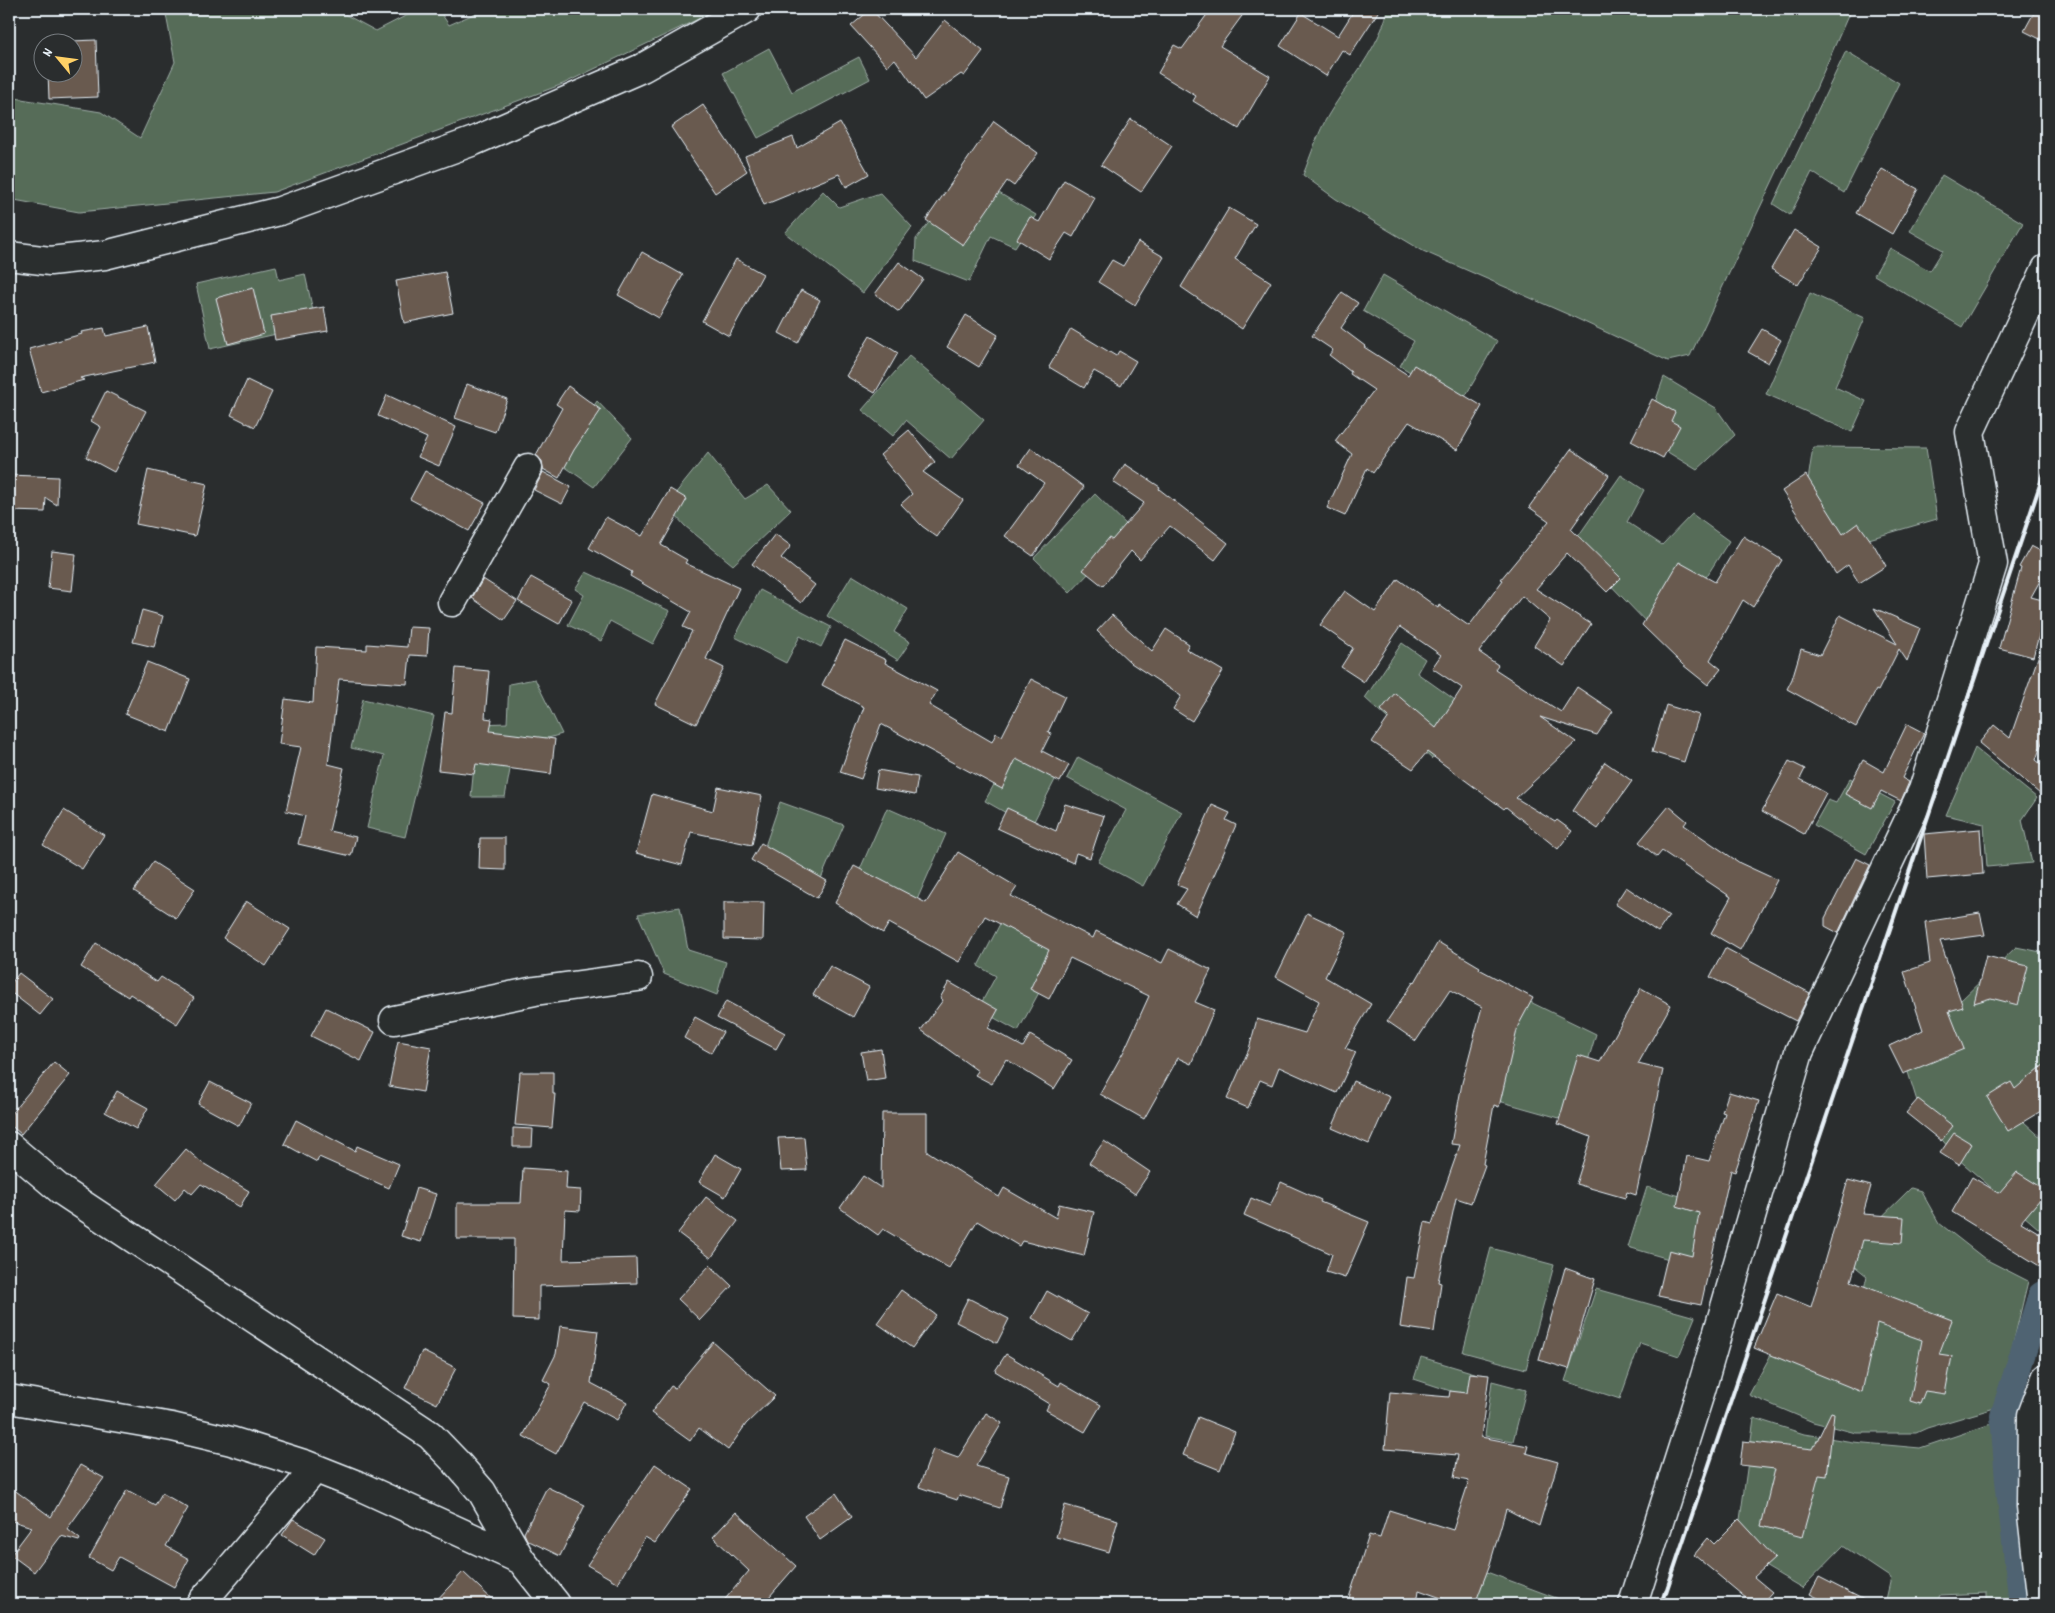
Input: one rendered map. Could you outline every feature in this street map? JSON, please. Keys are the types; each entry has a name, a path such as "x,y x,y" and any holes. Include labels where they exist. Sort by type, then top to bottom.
{"street":[{"path":"9,256 50,261 105,255 280,211 474,141 642,68 747,9"},
{"path":"1634,1604 1701,1390 1799,1052 1923,790 1993,564 1970,432 2046,269"},
{"path":"452,602 528,468"},
{"path":"394,1020 535,990 638,977"},
{"path":"9,1146 62,1191 430,1435 482,1492 521,1560 556,1604"},
{"path":"2042,1604 2034,1543 2031,1497 2032,1415 2046,1378"},
{"path":"9,1399 162,1426 231,1441 357,1484 521,1560"},
{"path":"200,1604 316,1469"}],"green space":[{"path":"165,9 335,9 376,31 419,9 438,9 449,25 485,9 719,9 563,84 274,192 79,212 9,199 9,97 101,112 140,138 175,62"},
{"path":"1388,9 1851,9 1815,91 1690,356 1668,361 1567,314 1423,251 1336,199 1303,175 1325,121 1371,50 1384,23"},
{"path":"769,48 792,92 859,57 870,79 758,138 723,73"},
{"path":"1846,51 1899,83 1844,193 1812,172 1790,215 1773,204"},
{"path":"967,174 1036,215 1015,247 991,236 969,282 915,261 916,239"},
{"path":"1942,175 2023,223 1962,327 1874,275 1890,248 1930,271 1943,250 1910,231"},
{"path":"823,191 839,207 880,193 912,227 863,293 785,233"},
{"path":"276,266 279,280 305,274 316,325 210,349 196,284"},
{"path":"1383,275 1497,341 1462,402 1400,366 1414,341 1363,311"},
{"path":"1810,293 1865,318 1835,387 1866,401 1852,432 1766,394"},
{"path":"909,356 984,420 951,459 906,420 893,436 862,410"},
{"path":"1664,377 1716,408 1735,435 1697,470 1643,437"},
{"path":"597,401 632,438 594,487 558,462"},
{"path":"1813,447 1926,448 1937,519 1845,546 1804,507"},
{"path":"708,453 745,499 768,485 791,510 733,565 685,526 666,505"},
{"path":"1621,475 1644,490 1627,522 1662,545 1692,514 1729,541 1670,634 1649,625 1572,545"},
{"path":"1095,494 1131,529 1070,593 1034,558"},
{"path":"586,572 670,611 653,644 610,621 601,641 568,625 584,595 575,589"},
{"path":"852,575 908,609 894,632 910,642 898,660 827,616"},
{"path":"760,590 831,627 821,647 800,636 786,663 735,637"},
{"path":"1402,643 1425,659 1417,673 1465,707 1432,759 1365,698"},
{"path":"535,679 562,734 514,748 505,797 471,797 478,724 507,723 509,684"},
{"path":"363,699 434,716 405,837 367,828 384,756 351,748"},
{"path":"1975,748 2037,798 2022,820 2032,863 1987,867 1984,824 1946,815"},
{"path":"1013,750 1058,774 1031,827 985,801"},
{"path":"1078,757 1182,812 1143,886 1098,862 1126,810 1067,778"},
{"path":"1850,778 1895,802 1866,854 1814,825 1828,800 1836,803"},
{"path":"780,802 844,825 817,888 762,855"},
{"path":"887,808 946,834 916,902 857,876"},
{"path":"680,907 688,950 726,962 717,995 664,974 638,914"},
{"path":"1001,922 1060,954 1018,1031 978,1009 996,976 978,966"},
{"path":"2016,947 2046,953 2046,1085 2013,1112 2046,1142 2046,1235 1957,1158 1921,1114 1903,1056"},
{"path":"1520,997 1596,1034 1570,1121 1481,1096"},
{"path":"1647,1187 1714,1205 1695,1283 1669,1259 1628,1247"},
{"path":"1911,1188 1921,1191 1939,1223 1985,1259 2028,1281 1998,1407 1916,1433 1856,1433 1813,1422 1749,1395 1774,1349 1854,1332 1867,1276 1842,1256"},
{"path":"1491,1248 1554,1265 1526,1369 1463,1352"},
{"path":"1596,1289 1695,1317 1679,1356 1640,1343 1620,1399 1565,1381"},
{"path":"1421,1357 1478,1374 1475,1399 1414,1379"},
{"path":"1492,1381 1526,1390 1513,1441 1485,1436"},
{"path":"1754,1418 1804,1434 1853,1442 1920,1448 2000,1421 2017,1604 1987,1604 1987,1593 1940,1595 1936,1604 1885,1604 1891,1578 1843,1546 1802,1588 1736,1549"},
{"path":"1476,1568 1567,1602 1566,1604 1461,1604"}],"building":[{"path":"871,9 916,57 945,20 983,51 964,76 961,74 924,100 895,59 887,66 851,26"},
{"path":"1211,9 1247,9 1220,46 1270,76 1239,129 1193,101 1196,96 1158,73 1174,45 1182,49"},
{"path":"1355,9 1380,9 1350,55 1342,50 1326,76 1280,46 1301,13 1338,36"},
{"path":"2036,9 2046,9 2046,42 2024,31"},
{"path":"96,40 98,97 49,99 48,82 82,82 82,41"},
{"path":"703,105 747,171 715,193 671,127"},
{"path":"1131,119 1172,146 1141,192 1101,165"},
{"path":"994,121 1038,153 1014,186 1007,181 963,245 926,220"},
{"path":"840,123 869,174 846,187 839,174 764,205 745,156 793,137 797,148"},
{"path":"1882,169 1918,189 1892,234 1856,213"},
{"path":"1064,180 1095,198 1073,237 1066,233 1049,259 1017,239 1030,217 1039,222"},
{"path":"1229,208 1256,224 1235,259 1271,282 1242,329 1181,287"},
{"path":"1794,230 1822,247 1798,285 1771,269"},
{"path":"1138,242 1164,257 1135,305 1098,282 1112,260 1123,266"},
{"path":"642,252 683,275 659,318 618,295"},
{"path":"736,259 763,274 729,336 702,321"},
{"path":"899,262 923,279 899,312 875,294"},
{"path":"445,272 453,313 404,323 396,281"},
{"path":"253,288 264,334 228,344 216,298"},
{"path":"801,290 820,300 798,343 779,333"},
{"path":"1342,292 1358,303 1341,328 1364,347 1408,375 1414,365 1482,406 1457,450 1409,422 1373,473 1367,468 1345,516 1327,508 1352,454 1335,441 1374,390 1350,374 1351,372 1329,355 1333,350 1312,336"},
{"path":"324,307 328,331 275,340 271,316"},
{"path":"966,315 998,335 979,367 947,347"},
{"path":"148,327 155,362 80,378 84,380 41,392 29,349 82,334 81,332 104,328 106,336"},
{"path":"1071,329 1116,356 1119,351 1136,361 1121,386 1094,371 1084,388 1049,367"},
{"path":"1762,329 1781,340 1768,363 1748,352"},
{"path":"870,336 898,353 875,393 846,376"},
{"path":"247,380 272,392 255,427 231,415"},
{"path":"467,384 507,399 495,432 455,418"},
{"path":"568,386 601,410 574,450 559,478 543,469 542,461 536,455 562,408 556,404"},
{"path":"106,391 146,411 114,472 86,457 101,427 91,421"},
{"path":"387,395 456,427 439,466 418,457 427,438 378,416"},
{"path":"1652,399 1675,412 1671,421 1680,426 1663,458 1631,441"},
{"path":"909,430 935,462 923,472 963,500 937,537 922,526 901,504 912,494 880,455"},
{"path":"1031,448 1084,487 1033,556 1005,536 1044,483 1019,465"},
{"path":"1571,449 1609,475 1571,529 1621,578 1607,592 1567,553 1536,589 1591,624 1564,666 1534,646 1550,620 1522,596 1479,652 1498,665 1495,669 1561,712 1577,687 1613,711 1597,735 1540,717 1576,742 1516,798 1555,822 1557,820 1572,831 1558,849 1506,807 1504,809 1427,752 1413,769 1372,742 1389,717 1381,710 1395,693 1436,728 1462,688 1432,668 1441,655 1400,627 1364,682 1341,667 1353,648 1320,625 1345,591 1375,612 1398,579 1438,608 1439,605 1469,626 1503,580 1501,579 1549,521 1529,507"},
{"path":"1125,464 1160,487 1159,489 1228,543 1215,560 1170,526 1140,560 1131,551 1103,586 1083,570 1109,538 1112,540 1144,503 1113,482"},
{"path":"148,470 207,484 195,536 136,524"},
{"path":"425,471 485,503 469,531 410,499"},
{"path":"543,472 571,487 562,504 534,490"},
{"path":"9,475 58,477 57,505 46,498 45,512 9,511"},
{"path":"1806,475 1843,534 1858,523 1886,566 1859,583 1848,565 1836,574 1782,491"},
{"path":"670,489 687,499 661,545 687,560 685,563 739,588 706,659 724,668 696,724 655,704 692,631 683,627 691,612 630,576 632,572 589,548 606,517 642,536"},
{"path":"775,534 791,546 781,558 815,585 801,603 752,564"},
{"path":"1743,536 1782,560 1753,607 1743,600 1710,660 1721,669 1708,685 1683,665 1642,625 1679,562 1715,582"},
{"path":"2031,546 2046,554 2046,570 2031,597 2046,601 2046,610 2033,657 1999,648 2021,568 2019,567"},
{"path":"52,551 76,554 72,591 48,588"},
{"path":"531,577 572,600 559,624 518,601"},
{"path":"483,579 517,601 504,620 472,598"},
{"path":"1874,608 1920,628 1907,661 1899,649 1878,691 1876,690 1856,727 1787,689 1801,649 1820,655 1840,615 1897,644"},
{"path":"142,610 163,616 154,647 133,642"},
{"path":"1112,615 1152,651 1166,629 1189,644 1186,649 1223,671 1192,721 1173,709 1181,696 1131,663 1097,631"},
{"path":"409,627 429,628 427,656 410,655 407,684 339,679 328,764 344,768 329,831 356,837 351,856 298,844 305,816 286,811 301,747 279,744 285,699 313,703 316,647 367,650 367,644 407,647"},
{"path":"845,640 886,660 885,663 937,691 929,705 992,742 996,733 1002,736 1031,679 1065,696 1048,732 1051,733 1042,751 1069,765 1060,782 1016,759 1002,789 881,724 861,779 840,772 864,707 822,685"},
{"path":"2043,643 2046,643 2046,731 2036,760 2046,768 2046,799 1979,743 1994,725 2010,738"},
{"path":"147,662 190,679 169,732 125,714"},
{"path":"456,668 489,671 485,718 492,719 490,731 555,739 551,774 476,764 474,774 438,770 445,712 452,713"},
{"path":"1666,705 1699,715 1684,762 1652,752"},
{"path":"1907,724 1924,733 1902,778 1909,782 1901,801 1881,791 1872,808 1845,794 1863,760 1884,772"},
{"path":"1789,761 1805,769 1800,779 1826,793 1804,834 1762,811"},
{"path":"1605,762 1632,781 1598,829 1572,811"},
{"path":"878,770 918,777 915,795 875,788"},
{"path":"718,787 762,796 752,845 691,832 682,865 636,853 652,794 713,811"},
{"path":"1065,804 1104,816 1090,858 1076,853 1073,863 997,828 1007,808 1056,831"},
{"path":"1212,805 1230,813 1226,820 1236,825 1196,916 1177,904 1187,889 1177,885"},
{"path":"1669,806 1687,821 1684,825 1740,863 1777,880 1740,950 1711,933 1731,897 1662,851 1657,857 1639,842"},
{"path":"64,810 104,835 82,869 43,845"},
{"path":"1980,829 1983,874 1927,879 1924,834"},
{"path":"480,838 505,838 505,870 479,869"},
{"path":"761,843 827,881 817,898 751,860"},
{"path":"958,852 1017,887 1011,896 1093,938 1096,931 1162,963 1169,949 1211,970 1195,1002 1214,1010 1191,1064 1178,1058 1144,1119 1100,1094 1124,1051 1149,996 1070,958 1049,999 1030,989 1049,950 985,916 959,962 889,923 883,933 835,903 854,866 926,903"},
{"path":"1856,858 1870,865 1838,933 1825,926 1825,918"},
{"path":"153,862 195,889 176,918 134,891"},
{"path":"1626,887 1669,916 1658,932 1615,904"},
{"path":"246,901 290,929 266,966 223,938"},
{"path":"724,902 764,902 763,940 724,939"},
{"path":"1307,913 1347,932 1325,977 1371,1004 1345,1048 1356,1052 1337,1093 1279,1067 1272,1085 1260,1080 1248,1108 1227,1099 1249,1049 1257,1019 1305,1033 1319,1001 1276,977"},
{"path":"1980,913 1985,935 1940,941 1963,1007 1949,1011 1964,1049 1903,1074 1889,1046 1923,1030 1904,972 1930,963 1925,922"},
{"path":"1438,942 1480,967 1479,969 1533,998 1518,1026 1499,1107 1494,1105 1483,1164 1485,1165 1471,1203 1456,1198 1438,1282 1441,1283 1434,1332 1400,1327 1407,1277 1414,1278 1425,1222 1432,1224 1460,1145 1451,1144 1462,1083 1482,1007 1450,990 1416,1041 1387,1021 1415,982"},
{"path":"96,943 157,982 161,977 194,998 177,1024 130,994 128,997 81,967"},
{"path":"1725,948 1810,993 1796,1021 1710,977"},
{"path":"1986,956 2028,966 2018,1005 1991,998 1974,1003"},
{"path":"830,966 869,987 853,1017 813,995"},
{"path":"19,973 53,999 40,1015 9,991 9,986"},
{"path":"949,982 998,1010 988,1028 1023,1047 1030,1035 1072,1060 1054,1089 1006,1059 992,1084 975,1075 978,1071 921,1030 943,1000 940,998"},
{"path":"1641,988 1671,1005 1638,1064 1663,1070 1636,1195 1627,1192 1625,1198 1576,1184 1591,1137 1558,1124 1578,1055 1600,1062"},
{"path":"726,1001 785,1033 776,1049 717,1018"},
{"path":"326,1008 375,1032 361,1061 311,1036"},
{"path":"695,1017 723,1032 711,1053 684,1038"},
{"path":"398,1041 431,1047 423,1092 389,1086"},
{"path":"881,1049 885,1078 866,1081 861,1052"},
{"path":"54,1062 70,1075 21,1134 9,1124 9,1116"},
{"path":"2046,1063 2046,1108 2008,1131 1987,1097 2011,1082 2015,1089"},
{"path":"520,1072 553,1072 553,1094 555,1094 552,1128 515,1125"},
{"path":"1353,1081 1390,1097 1369,1144 1332,1128"},
{"path":"210,1082 251,1103 239,1126 198,1104"},
{"path":"117,1091 148,1108 136,1129 105,1112"},
{"path":"1729,1092 1759,1101 1735,1172 1731,1170 1701,1305 1658,1296 1669,1250 1692,1256 1699,1213 1677,1206 1687,1156 1709,1161 1725,1113 1722,1112"},
{"path":"1918,1099 1953,1126 1941,1141 1906,1113"},
{"path":"882,1113 927,1113 927,1151 999,1197 1004,1188 1056,1218 1059,1204 1094,1212 1084,1256 1022,1241 1019,1246 977,1221 949,1268 883,1229 878,1235 840,1208 863,1176 881,1188"},
{"path":"296,1120 355,1151 357,1146 399,1164 389,1188 319,1157 317,1162 284,1144"},
{"path":"513,1128 533,1129 532,1147 513,1147"},
{"path":"1954,1133 1972,1144 1959,1165 1940,1153"},
{"path":"804,1137 807,1170 781,1171 778,1138"},
{"path":"1104,1141 1150,1172 1135,1194 1089,1163"},
{"path":"186,1149 201,1162 249,1191 240,1207 201,1184 192,1194 185,1188 175,1200 156,1184"},
{"path":"715,1154 741,1169 725,1197 699,1182"},
{"path":"523,1168 567,1171 566,1189 581,1190 580,1211 565,1210 563,1260 636,1258 637,1283 539,1286 539,1320 513,1319 514,1239 457,1239 457,1203 521,1203"},
{"path":"2017,1172 2046,1190 2021,1222 2046,1237 2046,1270 1952,1212 1972,1177 1999,1193"},
{"path":"1848,1180 1871,1186 1863,1214 1904,1217 1902,1243 1863,1240 1851,1281 1952,1320 1939,1354 1952,1356 1945,1394 1925,1391 1920,1404 1910,1401 1922,1340 1877,1324 1862,1392 1754,1348 1777,1293 1811,1307"},
{"path":"1281,1182 1321,1200 1320,1202 1369,1222 1345,1278 1326,1272 1332,1254 1244,1215 1251,1198 1270,1206"},
{"path":"416,1188 436,1194 421,1242 401,1236"},
{"path":"706,1197 738,1221 711,1258 678,1233"},
{"path":"710,1265 732,1286 700,1320 678,1299"},
{"path":"1565,1268 1595,1279 1569,1369 1539,1360"},
{"path":"901,1290 936,1315 912,1348 877,1323"},
{"path":"1047,1291 1088,1314 1072,1341 1032,1318"},
{"path":"968,1298 1009,1319 997,1343 956,1322"},
{"path":"560,1326 598,1331 591,1383 627,1402 617,1420 584,1402 556,1454 523,1436 551,1384 543,1380 556,1354"},
{"path":"713,1342 775,1396 746,1424 728,1450 699,1428 690,1441 651,1413 671,1386 675,1388"},
{"path":"422,1351 456,1368 437,1404 405,1388"},
{"path":"1006,1354 1059,1386 1061,1382 1101,1405 1085,1432 1046,1410 1049,1404 995,1371"},
{"path":"1470,1373 1489,1375 1481,1437 1528,1446 1526,1453 1558,1462 1539,1526 1506,1509 1490,1564 1475,1604 1458,1604 1419,1590 1417,1604 1347,1604 1369,1535 1380,1538 1389,1510 1453,1530 1469,1481 1454,1478 1458,1455 1385,1449 1390,1392 1449,1397 1450,1391 1467,1393"},
{"path":"1831,1412 1834,1413 1827,1476 1819,1475 1802,1537 1761,1526 1775,1469 1740,1465 1743,1441 1813,1449"},
{"path":"986,1413 1002,1423 976,1466 1009,1476 1000,1508 959,1495 957,1500 919,1487 933,1449 958,1458"},
{"path":"1198,1417 1235,1432 1220,1470 1183,1455"},
{"path":"655,1464 692,1489 655,1543 645,1537 618,1583 587,1565"},
{"path":"80,1465 104,1478 67,1529 80,1539 79,1541 61,1536 34,1572 11,1555 32,1527 9,1520 9,1486 51,1517"},
{"path":"547,1487 585,1505 560,1556 527,1540 524,1533"},
{"path":"127,1490 155,1505 162,1493 188,1508 166,1546 189,1559 174,1587 119,1557 111,1570 89,1558"},
{"path":"836,1493 852,1517 820,1540 804,1516"},
{"path":"1065,1505 1118,1520 1109,1552 1056,1537"},
{"path":"736,1512 796,1566 763,1604 721,1604 749,1571 713,1537"},
{"path":"293,1519 325,1538 314,1555 282,1535"},
{"path":"1739,1519 1775,1558 1754,1577 1772,1592 1761,1604 1753,1604 1694,1555 1708,1538 1714,1544"},
{"path":"463,1572 497,1604 433,1604"},
{"path":"1819,1577 1872,1604 1830,1604 1810,1594"}],"waterway":[{"path":"2022,1604 2003,1416 2041,1295 2046,1292"}],"railway":[{"path":"1662,1604 2046,467"}]}
